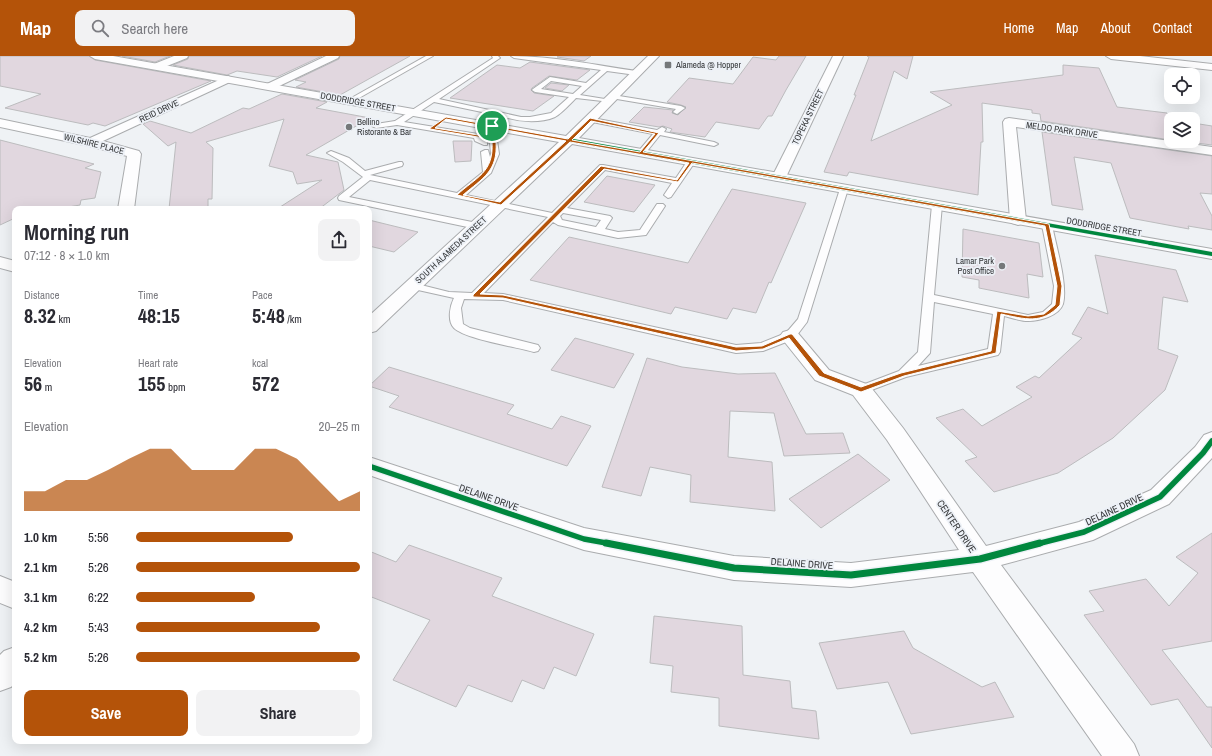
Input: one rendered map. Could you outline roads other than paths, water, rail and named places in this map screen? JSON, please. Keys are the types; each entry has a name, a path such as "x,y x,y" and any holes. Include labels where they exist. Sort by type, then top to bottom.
{"street":[{"name":"DODDRIDGE STREET","path":"96,56 350,100 1211,255"},
{"path":"158,66 183,56"},
{"path":"271,86 334,56"},
{"name":"SOUTH ALAMEDA STREET","path":"372,325 569,140 654,56"},
{"name":"TOPEKA STREET","path":"779,177 838,56"},
{"path":"1111,56 1212,67"},
{"name":"REID DRIVE","path":"91,142 228,79"},
{"name":"MELDO PARK DRIVE","path":"1018,220 1009,122 1212,151"},
{"name":"WILSHIRE PLACE","path":"0,123 91,142 134,154 126,206"},
{"path":"0,262 12,266"},
{"path":"790,336 822,375 861,390"},
{"name":"CENTER DRIVE","path":"861,390 894,434 980,559 1122,756"},
{"name":"DELAINE DRIVE","path":"372,467 584,539 734,568 851,575 980,559 1084,532 1160,497 1203,453 1212,440"},
{"path":"0,589 12,595"},
{"path":"0,676 12,665"}],"lane":[{"path":"350,100 430,56"},
{"path":"397,123 497,58 495,56"},
{"path":"514,56 636,73"},
{"path":"434,100 521,118 530,119 553,115 607,68"},
{"path":"587,85 550,79 535,90 663,107 681,108 677,112"},
{"path":"492,126 507,115"},
{"path":"431,128 446,118"},
{"path":"590,119 660,131 714,144"},
{"path":"376,126 397,123 446,131 480,141 494,142 495,154 487,173 460,195"},
{"path":"641,153 660,131"},
{"path":"331,153 346,160 366,176 501,204 558,213 607,218 599,231"},
{"path":"481,153 487,173"},
{"path":"668,195 691,162"},
{"path":"399,164 366,176 342,198 477,226"},
{"path":"475,296 603,167 678,181"},
{"path":"413,286 449,295 503,297 736,349 763,348 790,336 803,320 844,189"},
{"path":"903,374 924,353 937,205"},
{"path":"558,213 558,222 618,235 643,233 660,206"},
{"path":"928,297 1028,318 1046,315 1057,305 1059,286 1047,225"},
{"path":"460,296 455,308 458,325 466,331 534,348"},
{"path":"861,390 903,374 994,352 999,312"}],"place":[{"name":"Alameda @ Hopper","path":"668,65"},
{"name":"Bellino Ristorante & Bar","path":"349,127"},
{"name":"Lamar Park Post Office","path":"1002,266"}]}
